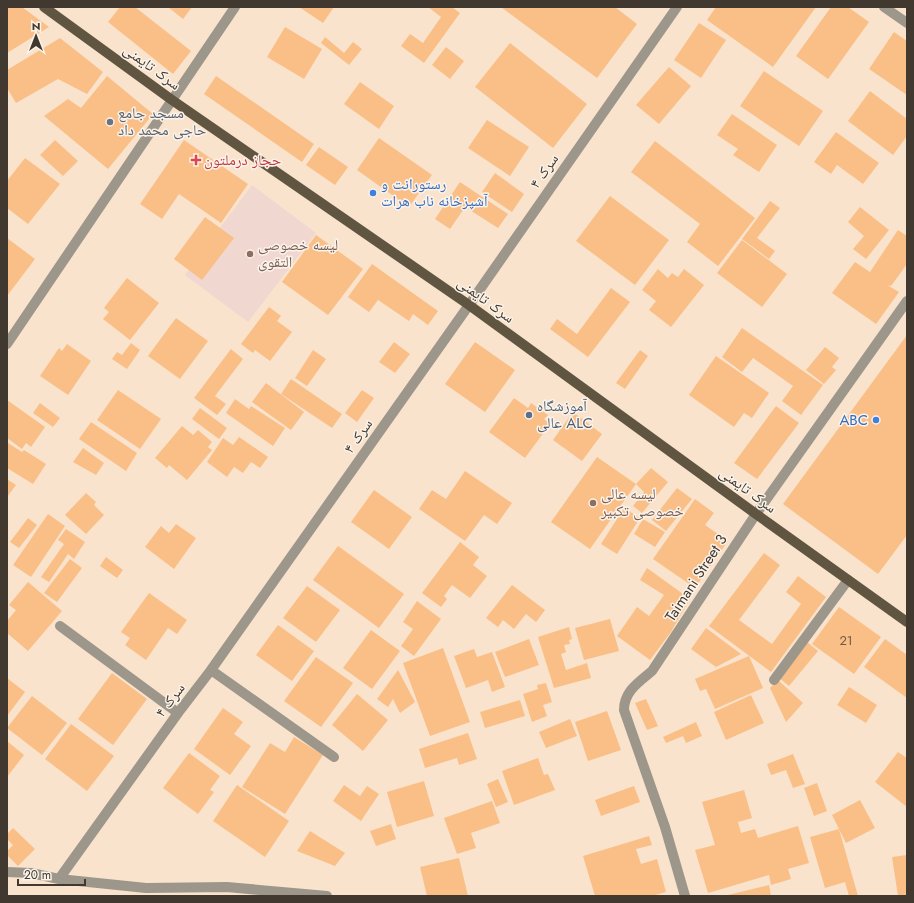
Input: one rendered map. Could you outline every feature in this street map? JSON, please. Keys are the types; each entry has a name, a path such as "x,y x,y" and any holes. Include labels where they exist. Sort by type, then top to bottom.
{"main road":[{"name":"سرک تایمنی","path":"44,7 172,100 469,305 907,622"}],"street":[{"path":"7,344 235,7"},
{"name":"سرک ۴","path":"59,879 178,713 211,670 677,7"},
{"path":"884,7 907,23"},
{"name":"Taimani Street 3","path":"685,896 665,827 624,710 624,702 627,694 633,687 652,671 756,514 907,301"},
{"path":"774,680 848,580"},
{"path":"60,626 178,713"},
{"path":"211,670 334,757"},
{"path":"7,872 31,873 59,879 146,888 227,887 327,896"}],"shaded area":[{"name":"لیسه خصوصی التقوی","path":"252,185 316,233 248,322 185,275"}],"building":[{"path":"7,7 22,7 49,27 7,53"},
{"path":"120,7 135,7 191,51 173,74 108,22"},
{"path":"168,7 192,7 183,19"},
{"path":"299,7 334,7 323,23"},
{"path":"428,7 452,7 460,13 424,63 401,46 410,34 423,43 441,17"},
{"path":"501,7 615,7 637,24 597,78"},
{"path":"716,7 816,7 773,67 707,20"},
{"path":"831,7 848,7 869,22 828,79 796,56"},
{"path":"699,23 726,40 701,78 674,60"},
{"path":"285,27 322,49 304,79 267,57"},
{"path":"894,32 907,41 907,95 869,69"},
{"path":"325,37 344,53 353,42 362,49 349,65 321,43"},
{"path":"60,38 103,72 87,94 58,79 16,103 7,88 7,70"},
{"path":"510,43 587,104 553,148 475,87"},
{"path":"446,47 464,61 450,79 432,65"},
{"path":"669,67 691,86 659,124 636,105"},
{"path":"764,71 823,111 799,146 740,106"},
{"path":"107,76 153,114 108,169 44,116 68,99 81,108"},
{"path":"216,76 314,144 302,162 204,94"},
{"path":"360,82 394,106 379,129 344,104"},
{"path":"870,91 907,119 907,136 893,155 848,121"},
{"path":"732,114 777,145 759,172 733,155 738,149 717,135"},
{"path":"487,120 529,147 510,176 468,148"},
{"path":"836,132 879,163 863,184 837,165 831,174 814,162"},
{"path":"379,138 432,175 409,207 357,170"},
{"path":"55,140 78,161 63,176 40,155"},
{"path":"184,140 248,184 221,223 179,194 162,219 140,204"},
{"path":"655,141 755,218 718,266 687,242 700,224 631,172"},
{"path":"319,147 348,167 335,185 306,165"},
{"path":"25,158 60,184 28,224 7,208 7,181"},
{"path":"495,173 524,194 512,212 482,192"},
{"path":"460,182 508,214 498,228 465,207 450,229 435,219"},
{"path":"610,196 669,240 635,285 576,241"},
{"path":"770,201 780,208 757,238 775,251 769,259 742,239"},
{"path":"860,207 889,230 866,259 853,249 864,236 848,222"},
{"path":"205,217 234,238 202,280 174,259"},
{"path":"898,230 907,236 907,264 891,286 887,285 899,292 876,324 832,293 855,262 870,272"},
{"path":"316,235 363,269 328,315 282,282"},
{"path":"7,238 35,259 7,296"},
{"path":"742,240 787,274 762,307 717,273"},
{"path":"372,264 438,311 428,325 413,314 409,321 378,300 369,312 348,297"},
{"path":"658,269 668,278 672,273 678,277 684,269 704,285 671,327 649,310 656,301 642,290"},
{"path":"127,278 159,303 130,340 103,319 109,312 104,308"},
{"path":"611,288 630,302 588,357 550,329 557,319 577,334"},
{"path":"269,307 281,316 277,321 292,332 270,361 255,350 253,353 241,344"},
{"path":"176,318 208,341 180,379 148,356"},
{"path":"742,328 823,385 801,415 782,401 793,386 753,358 742,372 722,357"},
{"name":"ABC","path":"907,335 907,535 878,574 783,504"},
{"path":"394,342 410,354 395,373 379,362"},
{"path":"475,342 515,370 485,412 445,384"},
{"path":"131,343 140,350 127,369 112,359 117,352 122,355"},
{"path":"67,344 91,361 68,395 40,376 59,348 62,351"},
{"path":"825,347 839,358 832,367 836,370 824,384 806,370"},
{"path":"231,349 243,359 215,396 226,404 217,415 194,398"},
{"path":"313,350 326,359 307,386 295,378"},
{"path":"640,350 648,356 625,389 616,383"},
{"path":"716,356 769,393 752,418 744,413 734,427 689,395"},
{"path":"291,379 342,414 332,428 281,394"},
{"path":"266,383 304,412 291,430 252,402"},
{"path":"118,390 161,419 140,449 97,420"},
{"path":"362,390 374,398 357,422 345,413"},
{"path":"514,398 528,408 531,403 548,415 544,419 550,424 525,458 489,432"},
{"path":"235,399 249,409 251,406 285,428 273,446 226,413"},
{"path":"7,400 45,427 31,447 26,443 22,449 7,438"},
{"path":"40,403 60,418 53,427 33,413"},
{"path":"776,406 799,423 757,479 734,463"},
{"path":"200,408 227,428 219,439 192,419"},
{"path":"573,412 602,434 582,461 553,440"},
{"path":"91,422 137,453 126,471 79,439"},
{"path":"182,426 193,435 198,430 212,442 208,447 212,450 187,480 169,465 167,468 155,458"},
{"path":"239,437 268,457 260,468 251,462 243,473 234,467 227,477 207,462 223,438 233,445"},
{"path":"8,443 22,452 24,450 46,464 33,484 7,468"},
{"path":"83,448 104,463 96,475 73,462"},
{"name":"لیسه عالی خصوصی تکبیر","path":"597,457 636,484 590,549 551,522"},
{"path":"651,468 668,482 642,513 633,506 644,492 636,484"},
{"path":"465,471 512,503 497,524 484,515 465,541 419,509 432,490 446,499"},
{"path":"7,479 16,485 7,497"},
{"path":"677,488 692,499 666,531 652,520"},
{"path":"374,490 412,517 389,549 351,522"},
{"path":"86,493 96,502 94,505 104,515 86,534 65,515"},
{"path":"695,499 714,513 705,525 728,541 695,588 653,559"},
{"path":"624,508 640,518 617,554 601,544"},
{"path":"48,514 65,526 31,577 13,565"},
{"path":"28,518 37,525 19,548 10,542"},
{"path":"643,519 665,532 655,547 634,534"},
{"path":"176,524 196,538 174,569 145,547 161,526 169,533"},
{"path":"66,529 85,542 74,559 68,554 49,582 41,577 64,544 58,540"},
{"path":"460,542 479,557 473,565 487,576 470,598 452,585 444,596 447,599 441,607 422,593"},
{"path":"338,546 404,594 379,628 313,580"},
{"path":"764,553 780,565 739,620 772,644 801,604 786,592 798,576 826,597 771,672 709,626"},
{"path":"106,557 123,570 117,578 100,566"},
{"path":"70,559 82,568 57,602 44,593"},
{"path":"647,568 690,599 671,632 650,660 617,636 637,607 649,616 664,595 640,580"},
{"path":"28,582 62,611 28,651 7,633 7,621 16,610 9,605"},
{"path":"512,585 545,610 536,622 526,614 514,629 503,620 498,627 486,618"},
{"path":"307,586 340,610 316,642 283,618"},
{"path":"149,593 187,620 177,634 168,628 146,660 125,645 130,638 121,632"},
{"path":"417,601 441,619 414,656 401,646 413,629 403,622"},
{"path":"839,607 881,637 854,674 812,644"},
{"path":"610,619 619,651 584,660 575,628"},
{"path":"278,625 314,651 292,681 256,655"},
{"path":"569,627 572,639 569,640 570,644 564,645 566,652 561,654 566,670 587,663 591,678 554,688 538,637"},
{"path":"706,628 741,654 716,667 691,649"},
{"path":"371,630 400,651 372,689 343,668"},
{"path":"529,639 539,665 505,677 495,652"},
{"path":"885,639 907,655 907,698 864,667"},
{"path":"807,642 818,651 789,686 778,677"},
{"path":"443,648 470,722 430,736 403,663"},
{"path":"474,649 477,657 492,652 505,687 492,692 488,680 466,688 454,656"},
{"path":"749,656 763,688 715,709 706,689 700,691 695,679"},
{"path":"316,657 353,683 321,727 284,701"},
{"path":"398,670 415,702 400,713 393,699 388,707 377,699"},
{"path":"112,673 147,699 113,745 78,719"},
{"path":"7,678 25,692 7,716"},
{"path":"778,680 803,703 786,722 770,688"},
{"path":"546,683 552,702 543,705 547,716 532,722 523,694 538,689 537,685"},
{"path":"849,687 877,705 866,723 837,705"},
{"path":"357,694 388,720 363,751 332,725"},
{"path":"751,695 764,723 726,740 714,712"},
{"path":"32,696 67,723 42,755 7,728"},
{"path":"646,699 658,726 647,730 635,703"},
{"path":"520,700 525,716 485,728 480,712"},
{"path":"223,708 243,722 234,734 251,746 230,775 194,749"},
{"path":"607,711 621,750 588,761 575,722"},
{"path":"570,719 577,736 546,748 539,732"},
{"path":"696,722 702,736 686,743 683,736 666,743 663,737"},
{"path":"71,724 114,756 87,791 45,759"},
{"path":"468,733 477,759 459,765 457,758 425,768 419,749"},
{"path":"294,737 323,755 285,814 242,787 270,743 285,752"},
{"path":"7,741 24,755 7,777"},
{"path":"898,752 907,758 907,807 875,782"},
{"path":"189,753 220,776 210,790 214,792 198,814 163,788"},
{"path":"793,754 805,784 793,788 786,770 771,775 767,764"},
{"path":"538,758 544,775 548,774 555,790 514,805 502,771"},
{"path":"498,779 508,802 496,807 487,784"},
{"path":"424,781 434,816 397,827 387,792"},
{"path":"817,783 827,811 814,816 804,788"},
{"path":"237,785 289,821 265,857 213,821"},
{"path":"344,785 360,796 367,786 379,794 361,821 333,801"},
{"path":"634,786 640,802 601,816 595,800"},
{"path":"744,790 752,818 738,822 741,833 755,829 758,838 798,826 809,863 788,869 791,879 771,885 769,875 708,893 695,850 715,845 702,802"},
{"path":"860,800 875,828 846,843 832,815"},
{"path":"492,801 500,823 471,833 476,848 457,854 444,818"},
{"path":"391,824 396,839 376,846 370,831"},
{"path":"13,828 35,849 18,866 7,855 7,851 13,845 7,839 7,834"},
{"path":"839,829 858,896 849,896 845,882 825,888 810,837"},
{"path":"310,831 345,853 335,866 297,851"},
{"path":"649,836 652,845 636,849 641,864 657,859 666,892 652,896 595,896 583,856"},
{"path":"907,855 907,896 898,896 892,857"},
{"path":"459,858 468,896 427,896 420,867"},
{"path":"769,885 771,896 728,896 728,895"}],"place":[{"name":"مسجد جامع حاجی محمد داد","path":"110,122"},
{"name":"حجاز درملتون","path":"196,160"},
{"name":"رستورانت و آشپزخانه ناب هرات","path":"373,193"},
{"name":"لیسه خصوصی التقوی","path":"250,254"},
{"name":"آموزشگاه عالی ALC","path":"529,415"},
{"name":"ABC","path":"876,420"},
{"name":"لیسه عالی خصوصی تکبیر","path":"593,503"}]}
